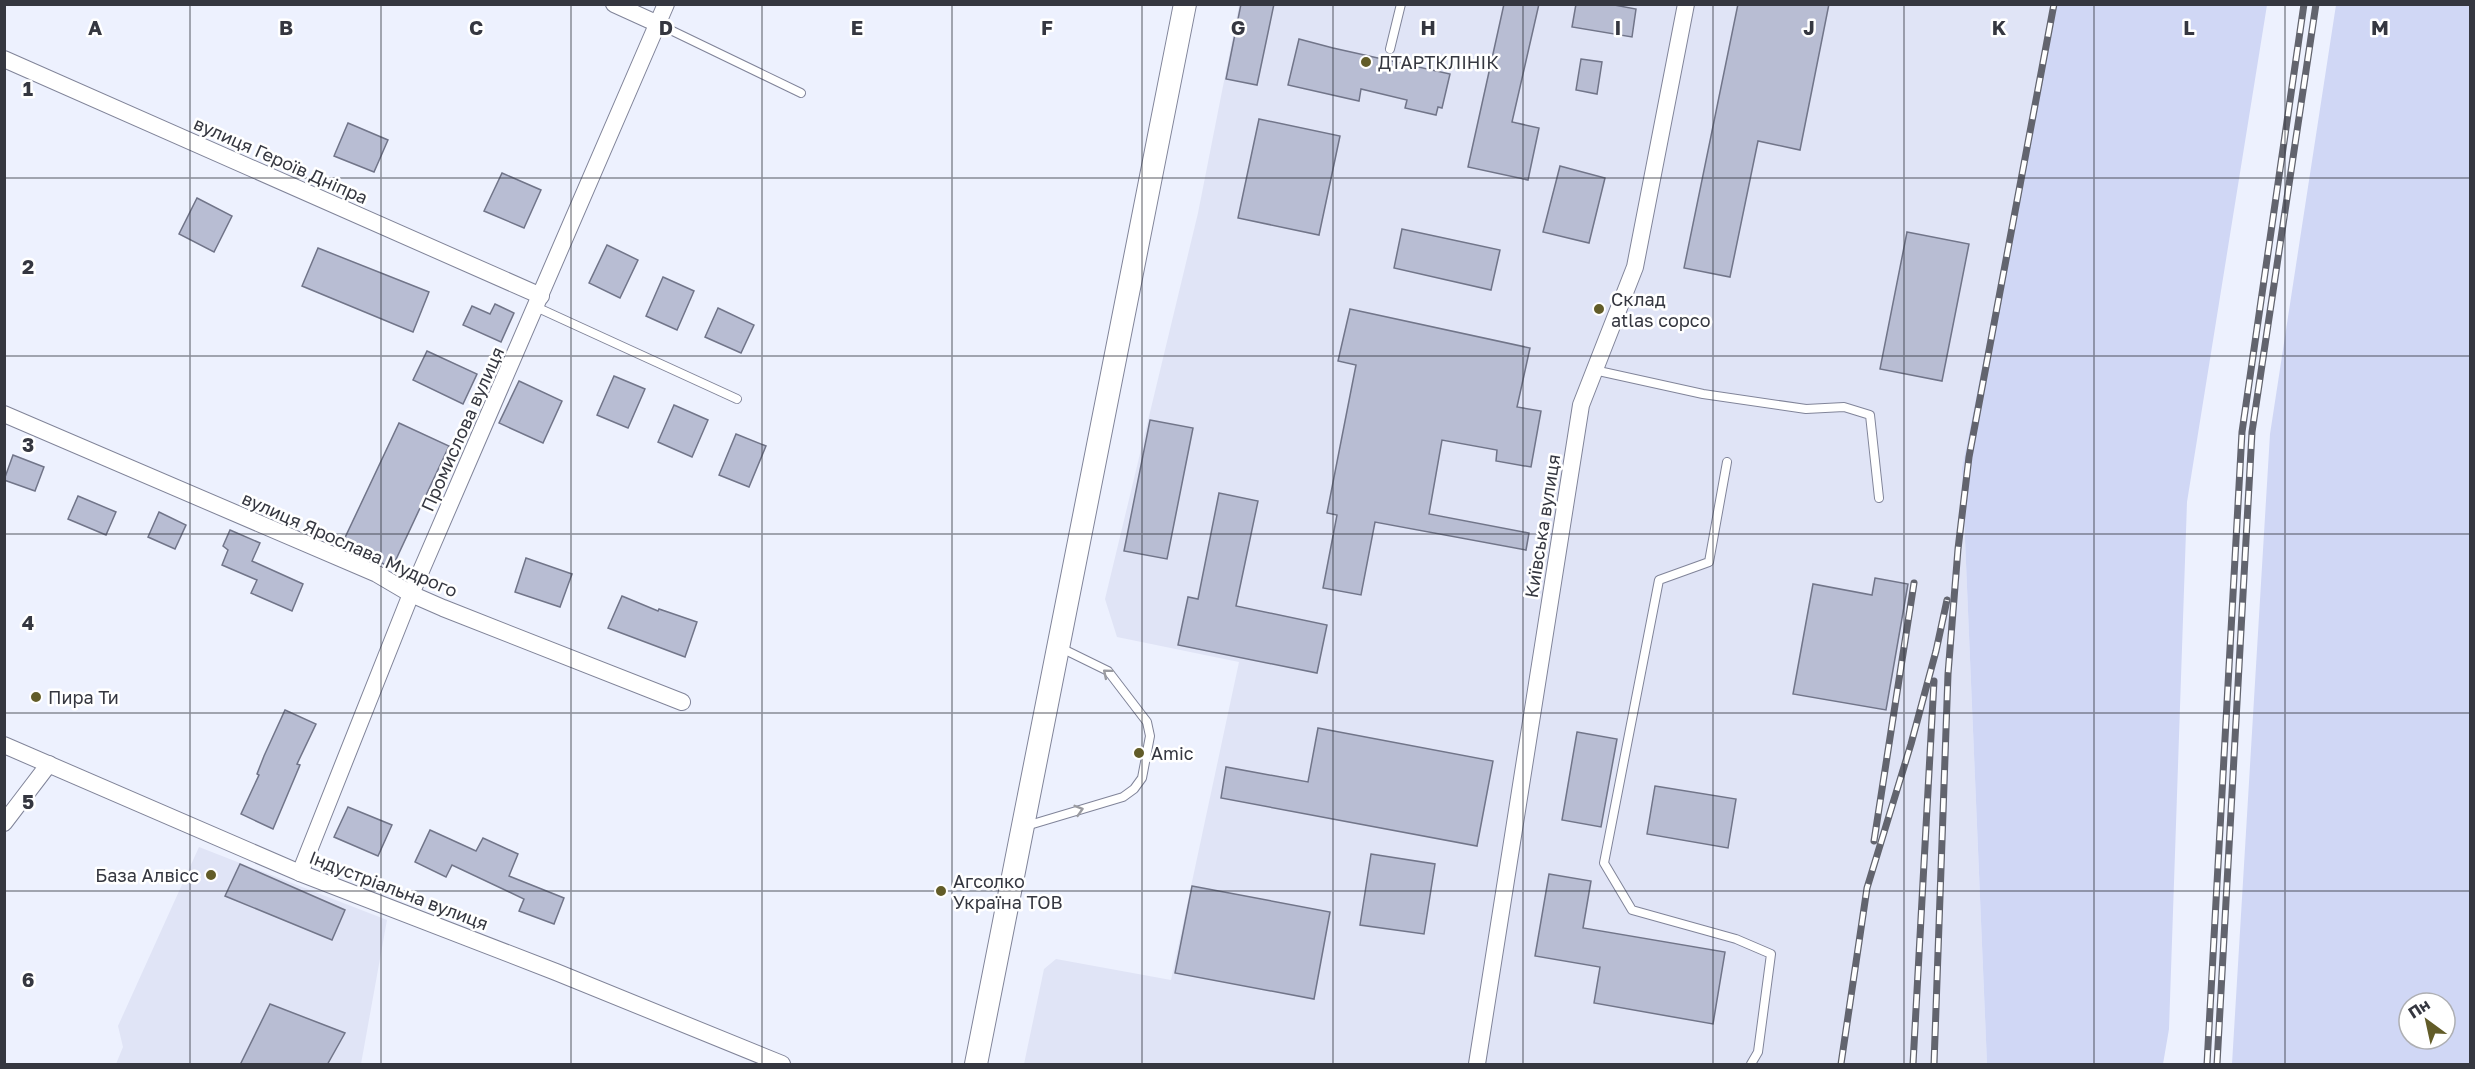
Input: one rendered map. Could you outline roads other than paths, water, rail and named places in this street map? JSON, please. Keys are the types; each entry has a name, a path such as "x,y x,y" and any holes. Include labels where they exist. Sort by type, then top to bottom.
{"main road":[{"path":"975,1065 1185,4"}],"street":[{"path":"614,4 658,24"},
{"name":"Промислова вулиця","path":"300,873 411,594 666,4"},
{"name":"Київська вулиця","path":"1477,1065 1581,405 1635,267 1686,4"},
{"name":"вулиця Героїв Дніпра","path":"4,59 539,302"},
{"name":"вулиця Ярослава Мудрого","path":"4,414 377,574 411,594 682,702"},
{"name":"Індустріальна вулиця","path":"4,746 300,873 556,972 782,1065"},
{"path":"4,822 49,764"}],"lane":[{"path":"1390,49 1401,4"},
{"path":"658,24 801,93"},
{"path":"539,302 737,399"},
{"path":"1594,370 1703,394 1806,409 1844,407 1870,415 1879,498"},
{"path":"1727,462 1709,562 1659,580 1604,863 1632,910 1736,939 1771,954 1758,1052 1751,1065"},
{"path":"1023,827 1123,797 1134,789 1142,778 1144,768 1150,736 1147,722 1139,709 1108,671 1058,647"}],"railway":[{"path":"1934,1064 1948,674 1958,549 1969,457 2054,4"},
{"path":"2207,1064 2242,432 2304,4"},
{"path":"2217,1064 2252,432 2316,4"},
{"path":"1874,841 1914,583"},
{"path":"1841,1064 1867,888 1911,744 1947,600"},
{"path":"1913,1064 1934,681"}],"place":[{"name":"ДТАРТКЛІНІК","path":"1366,62"},
{"name":"Склад atlas copco","path":"1599,309"},
{"name":"Пира Ти","path":"36,697"},
{"name":"Amic","path":"1139,753"},
{"name":"База Алвісс","path":"211,875"},
{"name":"Агсолко Україна ТОВ","path":"941,891"}]}
